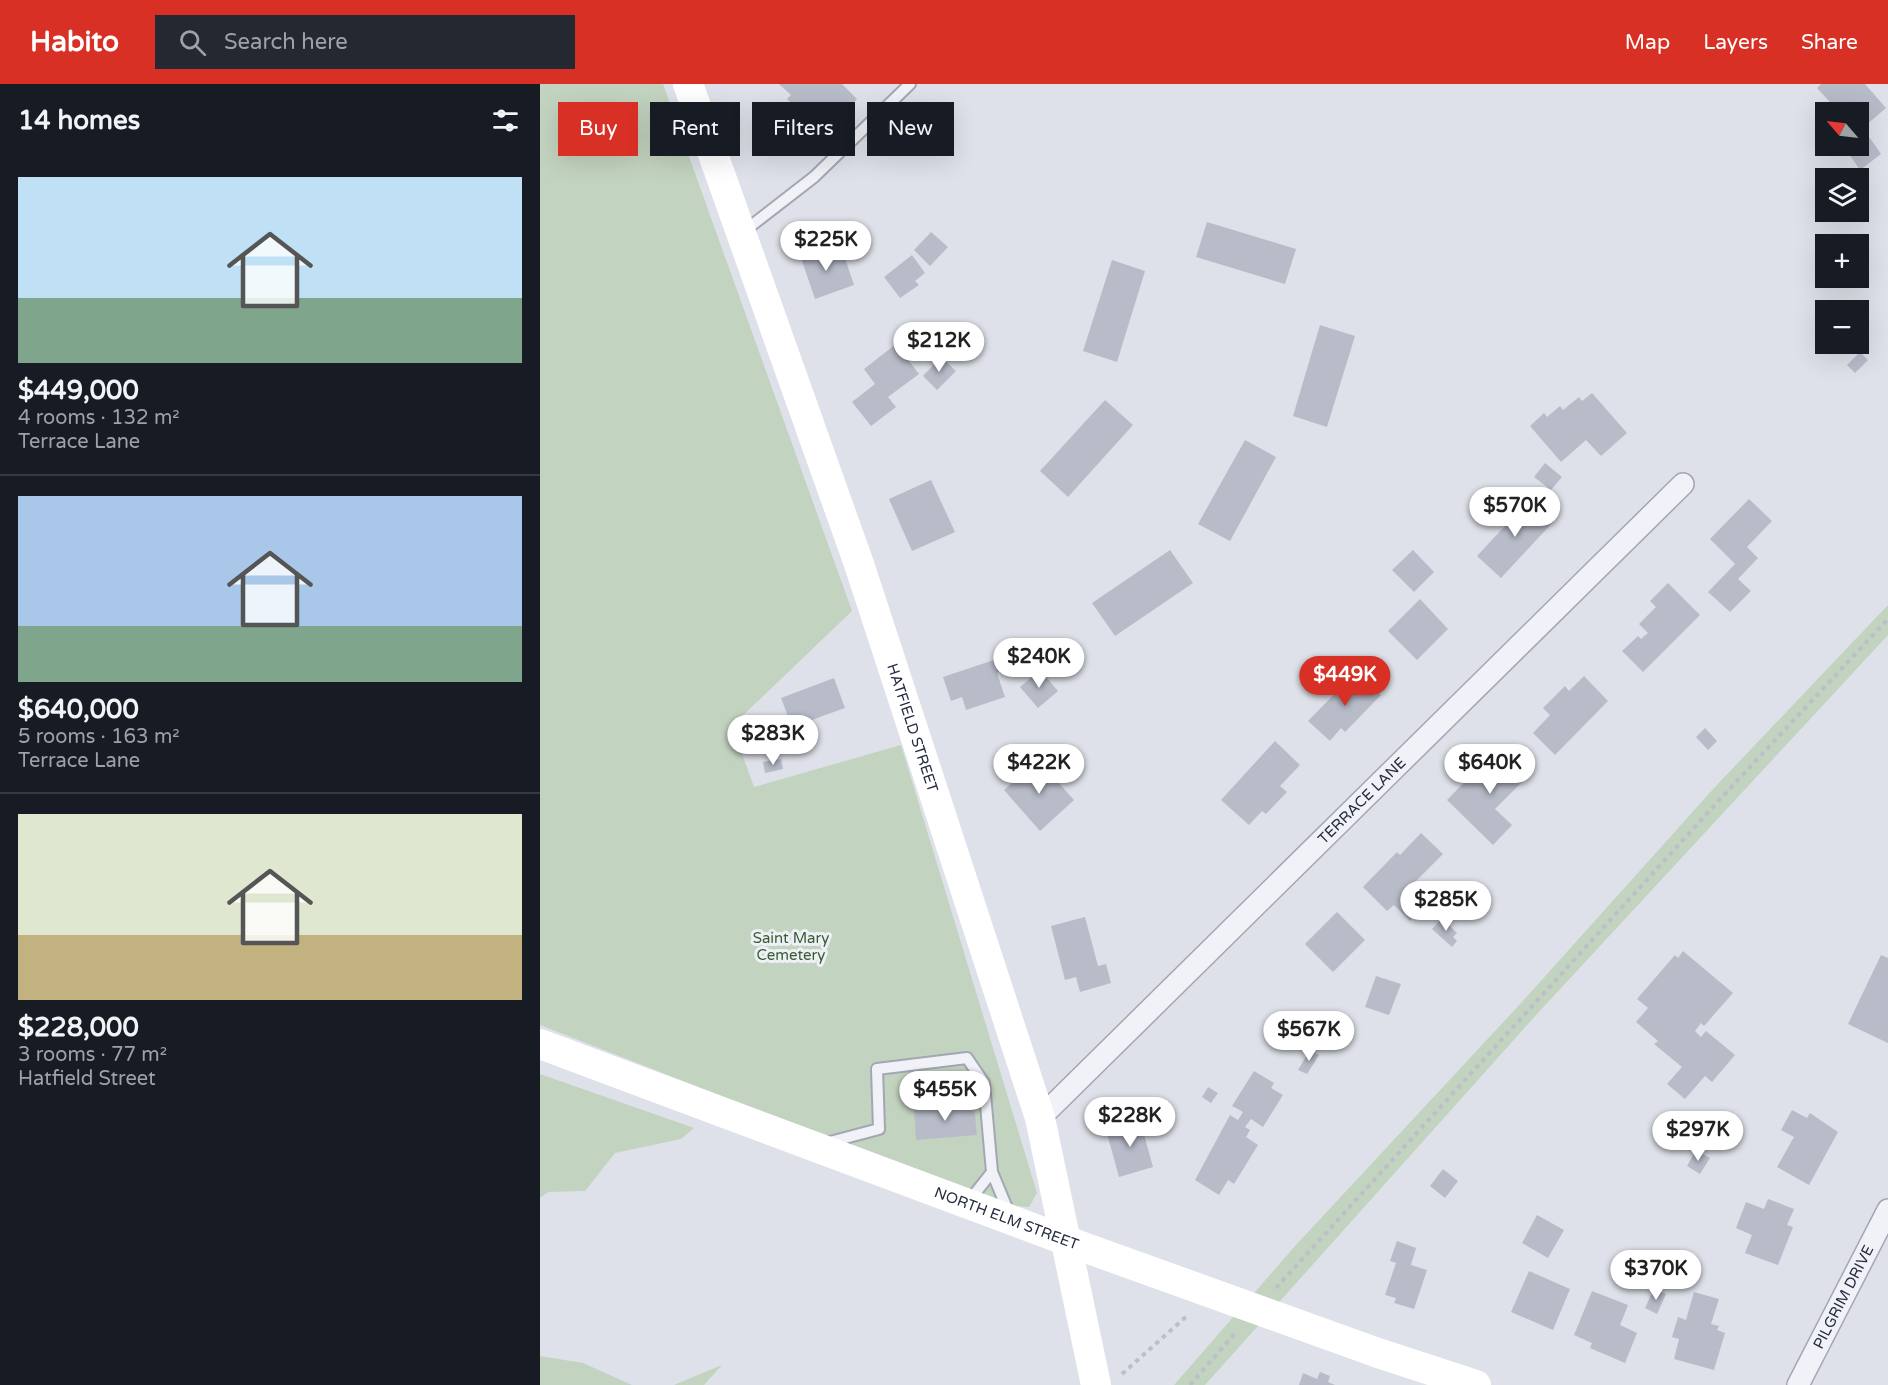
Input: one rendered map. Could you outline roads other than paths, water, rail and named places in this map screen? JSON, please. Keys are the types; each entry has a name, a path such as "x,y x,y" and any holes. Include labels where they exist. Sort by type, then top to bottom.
{"street":[{"name":"HATFIELD STREET","path":"688,84 859,564 1040,1118 1064,1240 1108,1381"},
{"name":"TERRACE LANE","path":"1040,1118 1683,484"},
{"name":"NORTH ELM STREET","path":"540,1044 1064,1240 1378,1353 1476,1385"},
{"name":"PILGRIM DRIVE","path":"1798,1385 1888,1210"}],"lane":[{"path":"741,234 814,177 910,84"},
{"path":"814,1146 879,1129 877,1069 967,1058 984,1083 992,1172 1012,1221"},
{"path":"967,1204 992,1172"}],"park label":[{"name":"Saint Mary Cemetery","path":"791,946"}]}
